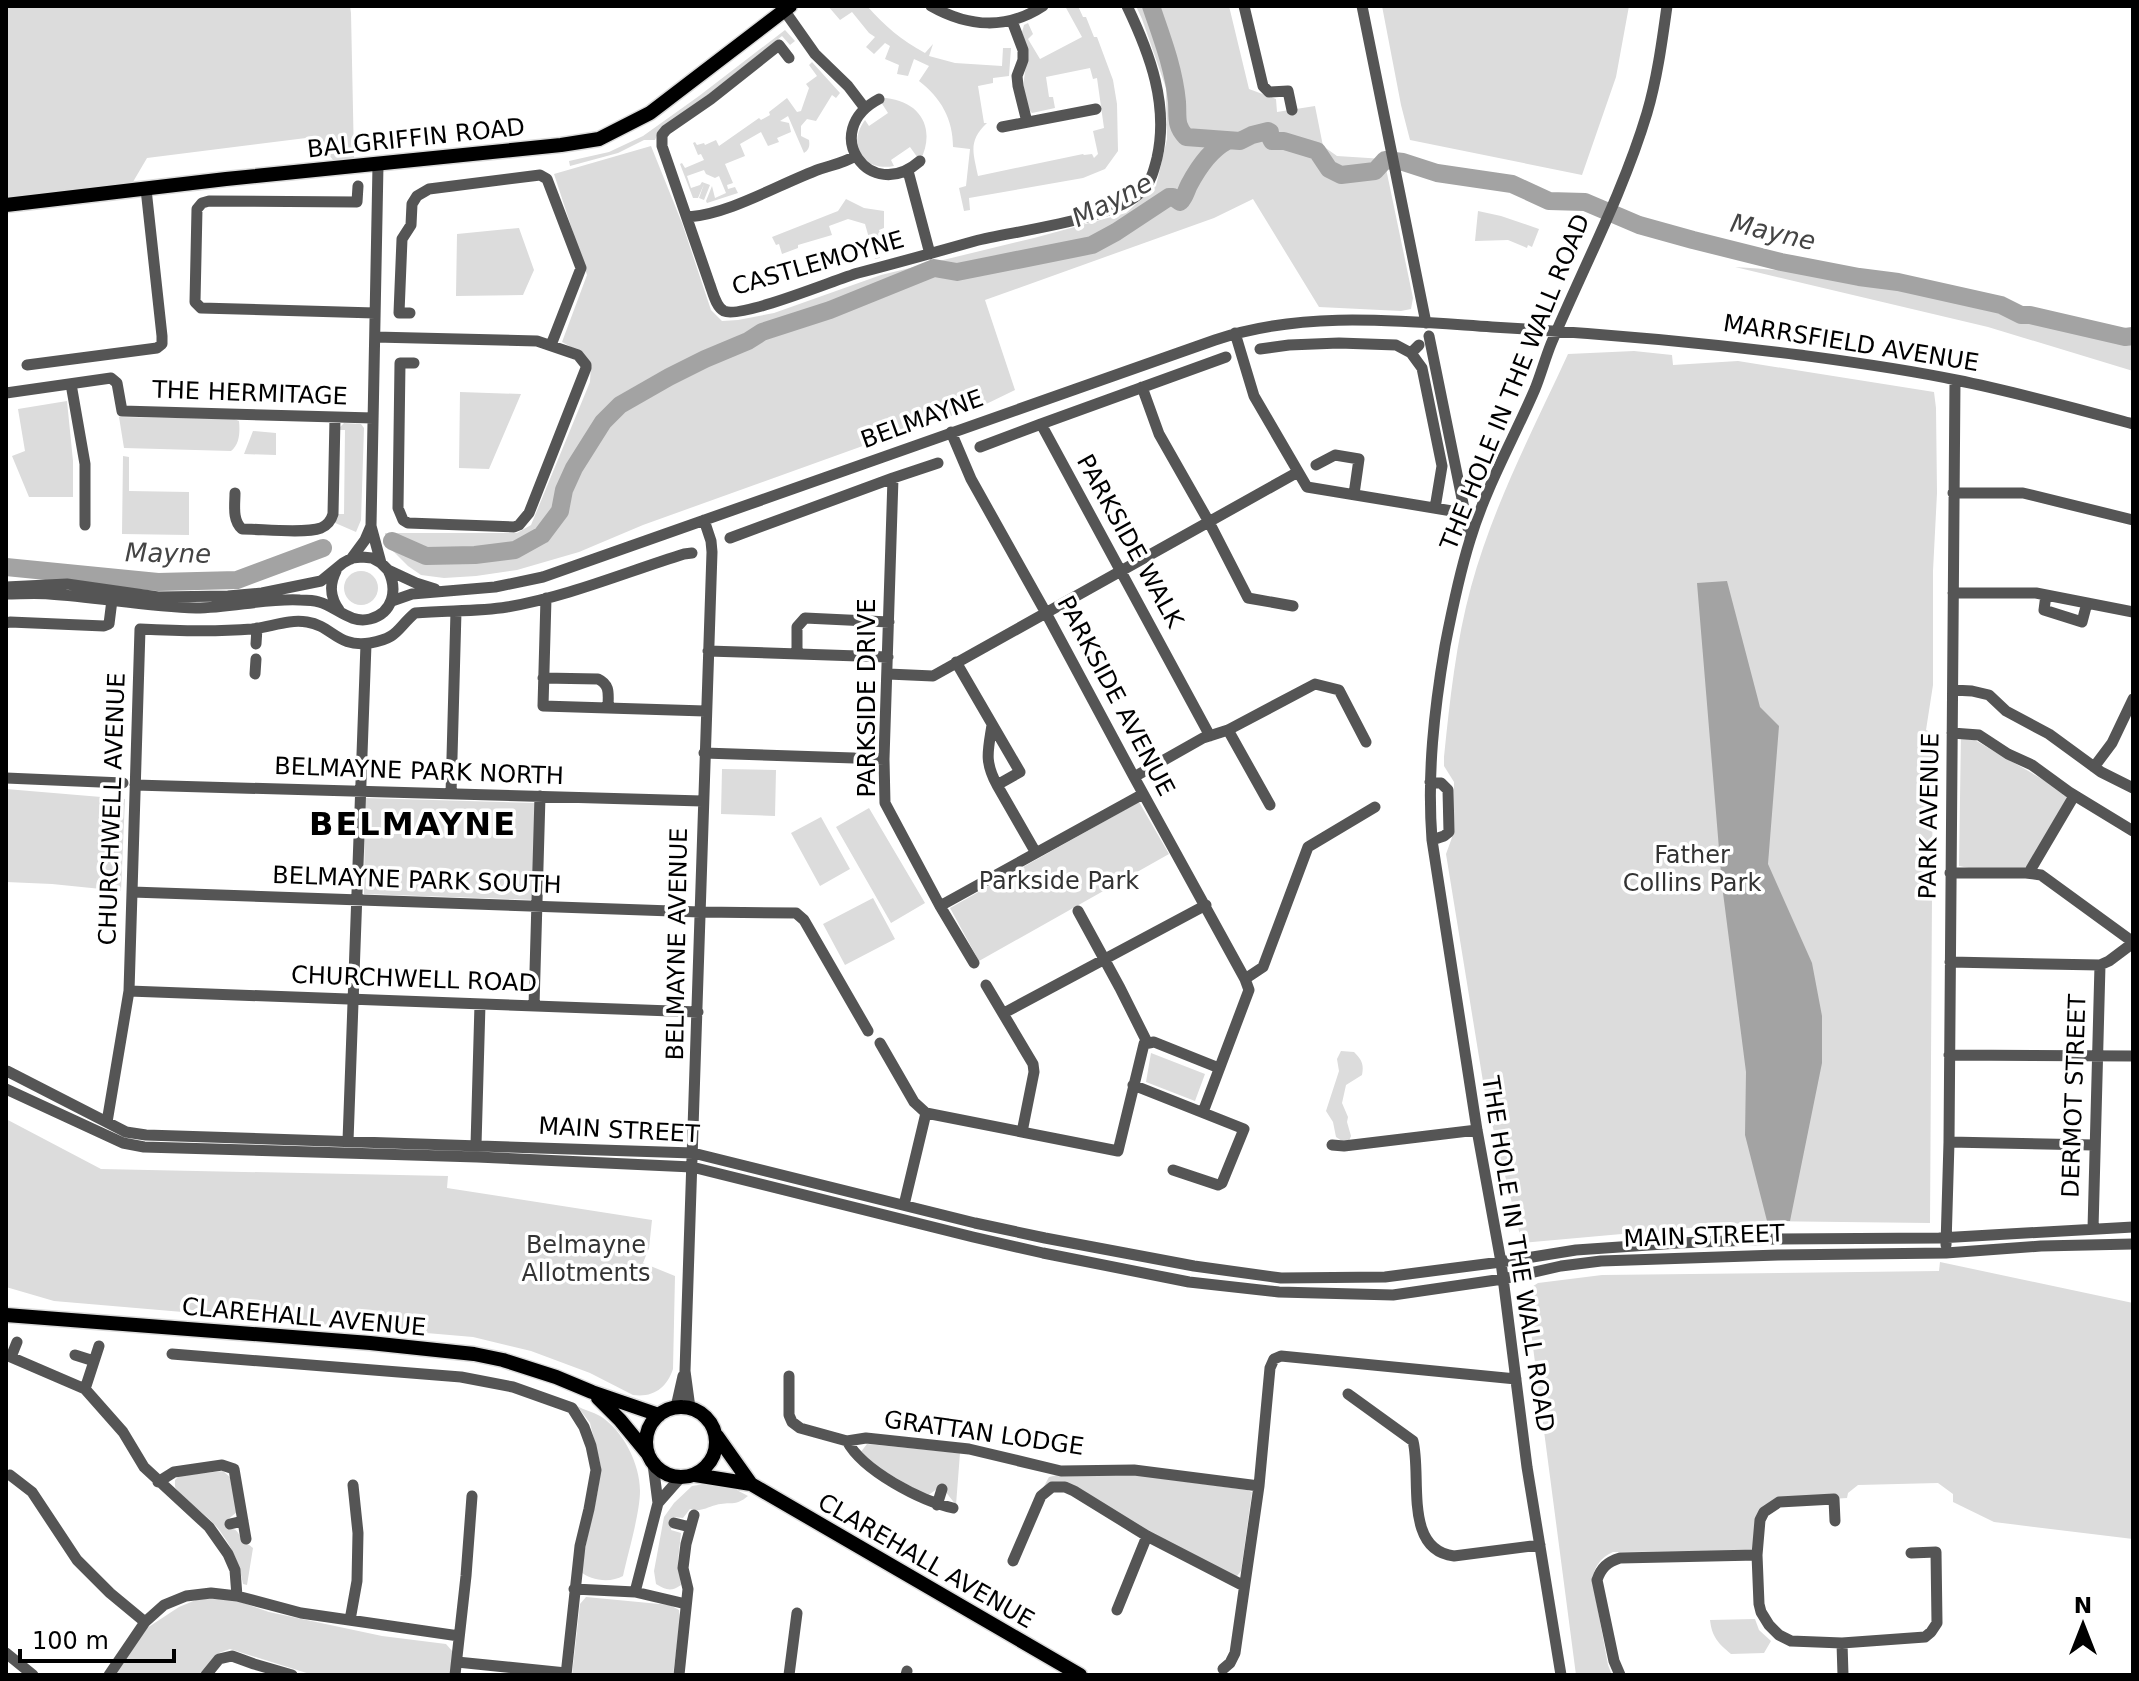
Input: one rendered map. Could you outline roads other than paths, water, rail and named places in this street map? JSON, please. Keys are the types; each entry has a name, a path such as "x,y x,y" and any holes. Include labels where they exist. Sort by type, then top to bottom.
{"main road":[{"name":"BALGRIFFIN ROAD","path":"6,205 599,139 650,113 787,8"},
{"name":"CLAREHALL AVENUE","path":"6,1315 432,1349 503,1360 659,1415"},
{"name":"CLAREHALL AVENUE","path":"592,1392 620,1420 650,1459"},
{"path":"683,1407 701,1412 710,1420 717,1436 714,1457 707,1467 687,1476 660,1471 650,1459 646,1443 647,1432 659,1415 683,1407"},
{"name":"CLAREHALL AVENUE","path":"717,1436 751,1484"},
{"name":"CLAREHALL AVENUE","path":"687,1476 751,1484 1080,1675"}],"street":[{"path":"931,6 954,18 989,23 1012,21 1043,6"},
{"name":"CASTLEMOYNE","path":"789,58 779,45 662,135 662,146 717,303 726,312 775,302 852,275 978,241 1107,212 1128,203 1145,188 1154,171 1159,148 1160,107 1151,62 1127,6"},
{"path":"1244,6 1263,86 1273,93 1288,91 1292,110"},
{"path":"1362,6 1426,323"},
{"name":"THE HOLE IN THE WALL ROAD","path":"1561,1675 1501,1262 1432,840 1430,782 1435,704 1455,595 1470,538 1621,185 1647,112 1667,6"},
{"path":"787,8 815,54 848,86 864,107"},
{"path":"1012,21 1023,50 1017,76 1027,122"},
{"path":"879,99 864,107 853,123 851,135 855,156 867,169 891,176 908,171 920,161"},
{"path":"1002,127 1096,109"},
{"path":"688,217 738,203 855,156"},
{"path":"378,165 371,526 384,566 393,580 392,601"},
{"name":"CASTLEMOYNE","path":"908,171 930,254"},
{"path":"410,313 399,313 401,243 411,225 411,209 417,196 429,189 540,175 547,179 581,268 551,345"},
{"path":"358,186 357,202 202,203 197,209 195,302 201,308 375,313"},
{"path":"27,365 157,348 162,344 146,189"},
{"name":"BELMAYNE","path":"6,594 46,593 195,608 303,600 320,602 346,616 367,620 386,611 392,601 412,594 470,590 530,580 592,561 1235,333 1286,323 1336,320 1426,323"},
{"name":"MARRSFIELD AVENUE","path":"1426,323 1713,344 1843,361 1955,380 2133,424"},
{"path":"1235,333 1254,396 1307,487 1452,511"},
{"path":"375,337 537,341 578,355 586,365 529,513 519,525 408,523 403,520 398,508 400,363 414,363"},
{"path":"1260,349 1339,343 1420,345"},
{"path":"1420,345 1470,538"},
{"path":"1420,345 1442,466 1435,508"},
{"path":"980,447 1226,357"},
{"name":"THE HERMITAGE","path":"6,393 111,378 117,383 122,411 373,418"},
{"name":"PARK AVENUE","path":"1946,1253 1955,380"},
{"path":"71,384 85,464 85,525"},
{"path":"1142,387 1159,434 1248,598 1293,606"},
{"path":"235,493 235,516 242,529 323,528 333,514 335,418"},
{"name":"PARKSIDE WALK","path":"1041,424 1210,736"},
{"name":"PARKSIDE AVENUE","path":"951,432 971,479 1245,979"},
{"path":"1316,465 1335,455 1359,459 1354,494"},
{"path":"730,538 938,463"},
{"path":"888,674 933,676 1209,522 1296,469"},
{"name":"PARKSIDE DRIVE","path":"893,478 885,803 974,963"},
{"path":"1953,493 2023,493 2133,520"},
{"name":"BELMAYNE AVENUE","path":"683,1407 712,552 704,520"},
{"path":"6,578 158,597 262,593 321,581 351,559 371,526"},
{"path":"256,644 257,628 300,621 314,623 339,640 366,644 393,635 415,613 507,607 692,553"},
{"name":"BELMAYNE","path":"351,559 372,558 416,583 439,590"},
{"path":"336,570 330,590 338,609 346,616"},
{"path":"6,587 67,584"},
{"path":"6,601 46,593"},
{"path":"1953,593 2036,593 2133,612"},
{"path":"2046,595 2044,610 2082,622 2087,603"},
{"path":"546,598 543,706 705,711"},
{"path":"6,623 104,626 109,624 112,600"},
{"path":"451,794 456,611"},
{"path":"797,653 797,627 805,618 889,622"},
{"name":"CHURCHWELL AVENUE","path":"107,1122 129,991 132,892 129,784 140,629 187,632 257,628"},
{"path":"348,1141 366,644"},
{"path":"708,651 888,657"},
{"path":"255,674 256,659"},
{"path":"956,662 1020,772 997,785"},
{"path":"543,678 598,679 605,682 609,687 608,708"},
{"path":"1134,777 1315,684 1339,690 1366,742"},
{"path":"1953,690 1989,695 2006,711 2049,734 2094,767 2133,788"},
{"path":"2094,767 2117,733 2133,699"},
{"path":"992,725 987,757 989,769 1036,853"},
{"path":"1228,730 1270,805"},
{"path":"1952,733 1979,735 1995,747 2032,765 2074,796 2133,831"},
{"path":"704,753 884,759"},
{"name":"BELMAYNE PARK NORTH","path":"6,778 702,801"},
{"path":"1430,782 1441,783 1448,790 1449,832 1432,840"},
{"path":"940,906 1143,794"},
{"path":"534,1006 540,796"},
{"path":"2030,873 2074,796"},
{"path":"1203,1112 1249,990 1245,979 1263,967 1308,847 1375,807"},
{"path":"1950,873 2041,875 2133,943 2100,965 1950,962"},
{"name":"BELMAYNE PARK SOUTH","path":"132,892 796,913 804,920 868,1031"},
{"path":"1004,1013 1206,905"},
{"path":"1078,911 1147,1042"},
{"name":"DERMOT STREET","path":"2093,1229 2100,965"},
{"path":"986,985 1033,1064 1022,1132"},
{"name":"CHURCHWELL ROAD","path":"129,991 698,1012"},
{"path":"476,1145 480,1004"},
{"path":"1147,1042 1219,1068"},
{"path":"880,1043 914,1102 926,1113 1118,1151 1142,1048 1147,1042"},
{"path":"1949,1055 2133,1056"},
{"name":"MAIN STREET","path":"7,1072 126,1132 693,1153 975,1223 1194,1266 1281,1278 1385,1277 1576,1250 1678,1243 1946,1238 2133,1227"},
{"path":"1133,1085 1244,1129 1222,1183 1215,1186 1173,1170"},
{"name":"MAIN STREET","path":"6,1089 123,1143 144,1147 692,1167 1043,1253 1189,1282 1279,1292 1393,1295 1601,1261 1946,1253 2041,1246 2133,1244"},
{"path":"904,1205 926,1113"},
{"path":"1332,1145 1477,1130"},
{"path":"1949,1142 2094,1145"},
{"path":"1279,1292 1281,1278"},
{"path":"17,1342 8,1356 85,1389 123,1432 144,1467 209,1527 235,1570 237,1596"},
{"path":"85,1389 99,1346"},
{"path":"172,1354 461,1377 513,1387 572,1408 584,1427 596,1470 580,1546 566,1674 456,1669 472,1496"},
{"path":"75,1355 94,1361"},
{"path":"1223,1669 1235,1653 1259,1486 1270,1368 1274,1359 1281,1356 1516,1379"},
{"name":"GRATTAN LODGE","path":"789,1376 795,1395 789,1415 792,1422 800,1428 847,1441 866,1438 969,1449 1061,1471 1134,1470 1259,1486"},
{"path":"1348,1394 1413,1441 1418,1519 1425,1537 1435,1550 1454,1556 1540,1545"},
{"name":"GRATTAN LODGE","path":"847,1441 869,1466 921,1499 953,1508"},
{"path":"635,1592 658,1503 650,1459"},
{"path":"158,1482 174,1472 222,1465 234,1469 246,1539"},
{"path":"10,1475 32,1492 77,1560 145,1622"},
{"path":"658,1503 687,1476"},
{"path":"350,1620 357,1581 358,1533 353,1485"},
{"name":"GRATTAN LODGE","path":"1013,1561 1041,1496 1052,1487 1065,1487 1147,1536 1244,1586"},
{"path":"937,1505 942,1489"},
{"path":"1835,1521 1834,1499 1779,1502 1764,1512 1760,1520 1757,1555 1761,1612 1779,1635 1791,1641 1842,1643 1925,1637 1937,1623 1936,1552 1911,1553"},
{"path":"679,1675 688,1589 683,1568 694,1515"},
{"path":"230,1524 243,1521"},
{"path":"674,1523 690,1527"},
{"path":"1117,1610 1147,1536"},
{"path":"1620,1675 1614,1661 1597,1580 1609,1561 1620,1558 1757,1555"},
{"path":"574,1589 635,1592 686,1604"},
{"path":"109,1675 145,1622 164,1605 186,1596 211,1593 237,1596 301,1613 459,1636"},
{"path":"789,1675 797,1613"},
{"path":"1842,1643 1843,1675"},
{"path":"6,1653 33,1675"},
{"path":"206,1675 219,1659 232,1656 292,1675"}],"waterway":[{"name":"Mayne","path":"1151,6 1173,78 1179,125 1186,137 1240,141 1268,131 1272,141 1284,141 1317,151 1329,169 1341,175 1375,171 1385,160 1403,162 1437,173 1512,184 1549,201 1585,202 1639,225 1781,262 1898,282 2001,305 2021,315 2125,337 2133,336"},
{"name":"Mayne","path":"392,541 426,556 515,550 542,535 560,511 564,490 574,468 603,422 620,405 669,377 762,332 830,310 934,268 957,272 1092,245 1169,197 1180,202 1205,160 1227,141"},
{"name":"Mayne","path":"6,567 158,582 237,580 323,548"}],"district":[{"name":"BELMAYNE","path":"413,824"}],"park label":[{"name":"Father Collins Park","path":"1692,869"},
{"name":"Parkside Park","path":"1059,881"},
{"name":"Belmayne Allotments","path":"586,1259"}]}
